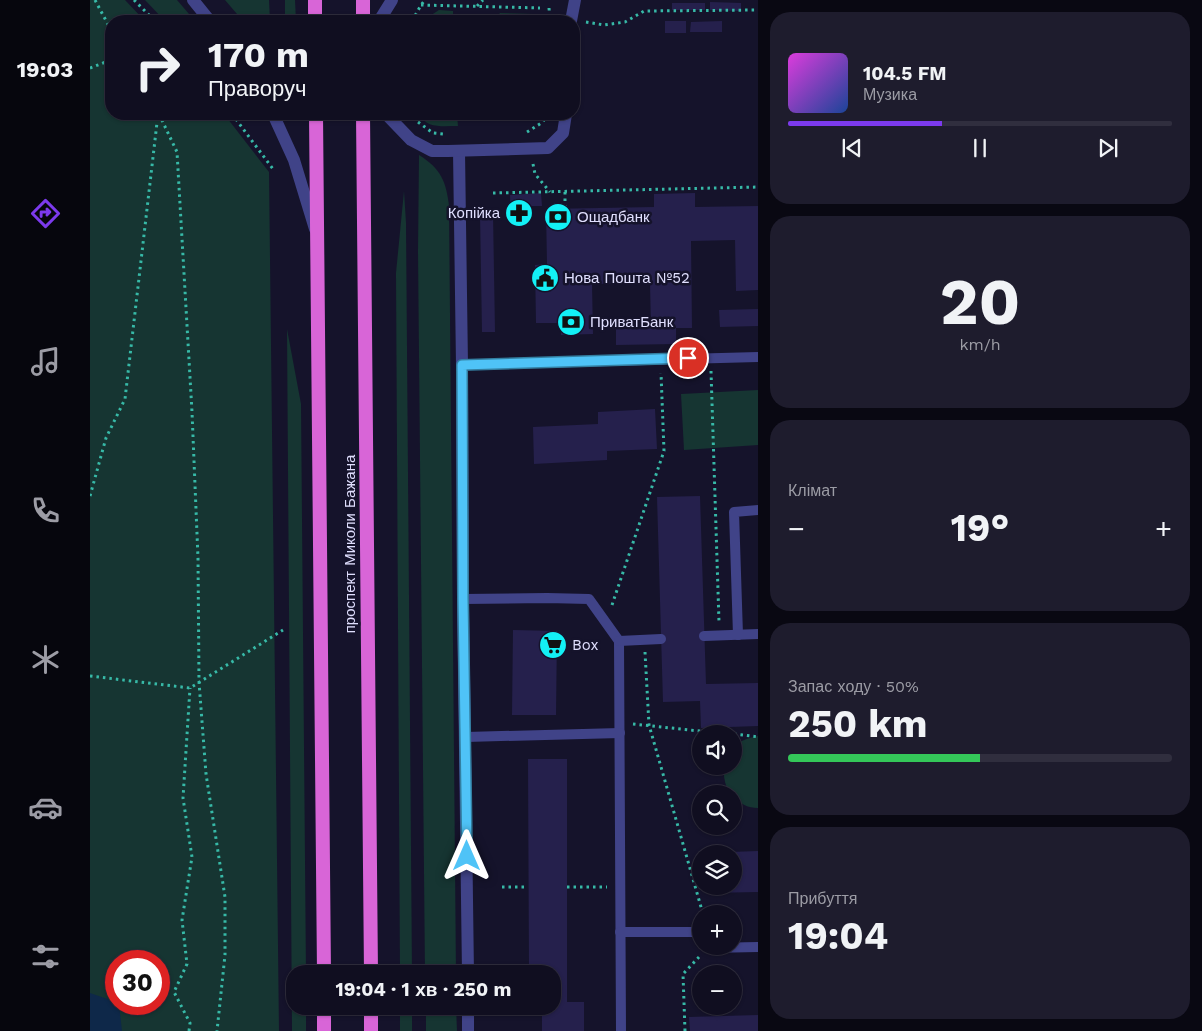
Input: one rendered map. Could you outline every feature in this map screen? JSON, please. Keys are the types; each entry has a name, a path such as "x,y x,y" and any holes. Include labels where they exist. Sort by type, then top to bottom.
{"highway":[{"path":"315,0 315,15"},
{"path":"363,0 363,15"},
{"name":"проспект Миколи Бажана","path":"316,120 324,965"},
{"name":"проспект Миколи Бажана","path":"363,120 370,965"},
{"path":"324,1015 324,1031"},
{"path":"371,1015 371,1031"}],"street":[{"path":"193,0 205,15"},
{"path":"383,15 392,0"},
{"path":"572,15 575,0"},
{"path":"276,120 294,160 317,236"},
{"path":"392,120 411,140 432,151 548,148 563,133 565,120"},
{"path":"459,151 468,965"},
{"path":"468,1015 468,1031"}],"lane":[{"path":"462,365 758,357"},
{"path":"738,635 734,512 758,510"},
{"path":"463,599 589,599 619,641 620,1031"},
{"path":"704,636 758,634"},
{"path":"619,641 661,639"},
{"path":"466,737 620,728"},
{"path":"620,932 692,932"},
{"path":"742,947 758,947"}],"path":[{"path":"94,0 105,19"},
{"path":"134,0 149,15"},
{"path":"415,15 425,0"},
{"path":"477,6 482,0"},
{"path":"420,5 540,8"},
{"path":"549,8 550,15"},
{"path":"586,22 604,25 625,22 644,11 758,10"},
{"path":"90,68 105,62"},
{"path":"90,496 106,438 125,399 157,120"},
{"path":"161,120 177,152 192,412 198,558 199,682 206,774 225,897 225,955 217,1031"},
{"path":"236,120 273,169"},
{"path":"527,132 544,120"},
{"path":"494,193 758,187"},
{"path":"565,192 565,208"},
{"path":"711,368 719,636"},
{"path":"606,622 664,451 660,369"},
{"path":"90,676 190,688 284,630"},
{"path":"644,640 649,725 700,905"},
{"path":"189,1031 190,1023 174,992 187,964 182,920 192,857 183,798 190,688"},
{"path":"620,728 649,725 692,730"},
{"path":"742,735 758,737"},
{"path":"502,887 528,887"},
{"path":"567,887 620,887"},
{"path":"685,1031 683,974 701,955"}],"green space":[{"path":"90,0 125,0 139,15 105,15 105,120 229,120 269,172 279,1031 90,1031"},
{"path":"145,0 177,0 190,15 159,15"},
{"path":"225,0 269,0 270,15 238,15"},
{"path":"285,0 295,0 296,15 285,15"},
{"path":"439,10 453,11 453,15 431,15"},
{"path":"500,13 533,15 498,15"},
{"path":"423,120 457,120 458,126 436,126"},
{"path":"419,155 433,165 441,176 449,206 456,965 425,965 418,251"},
{"path":"404,191 406,223 412,965 400,965 396,273"},
{"path":"287,329 301,404 306,965 292,965"},
{"path":"758,390 758,445 684,450 681,394"},
{"path":"758,736 758,808 742,804 742,785 726,785 725,781 724,775 742,775 742,742"},
{"path":"292,1015 306,1015 306,1031 292,1031"},
{"path":"400,1015 412,1015 412,1031 400,1031"},
{"path":"426,1015 456,1015 457,1031 426,1031"}],"water":[{"path":"90,993 105,998 105,1015 120,1015 122,1031 90,1031"}],"building":[{"path":"710,2 741,3 741,11 710,10"},
{"path":"672,3 705,3 705,10 672,10"},
{"path":"665,21 686,21 686,33 665,33"},
{"path":"722,21 722,32 690,32 691,22"},
{"name":"Копійка","path":"541,193 542,206 527,206 527,220 511,221 510,195"},
{"path":"695,193 695,207 758,206 758,290 736,291 735,240 691,241 692,328 676,328 676,344 616,345 616,329 651,328 650,283 592,284 593,334 561,335 561,323 536,323 535,265 547,264 546,209 654,207 654,194"},
{"path":"480,213 493,213 495,332 482,332"},
{"path":"758,309 758,326 720,327 719,310"},
{"path":"655,409 657,449 607,451 607,460 534,464 533,427 598,424 598,412"},
{"path":"700,496 706,684 758,683 758,726 701,725 700,701 663,702 657,497"},
{"path":"513,630 557,631 556,715 512,715"},
{"path":"528,759 567,759 567,1002 584,1002 584,1031 542,1031 542,1015 561,1015 561,965 529,965"},
{"path":"758,851 758,892 742,892 742,852"},
{"path":"758,1015 758,1031 690,1031 689,1017"}],"place":[{"name":"Копійка","path":"519,213"},
{"name":"Ощадбанк","path":"558,217"},
{"name":"Нова Пошта №52","path":"545,278"},
{"name":"ПриватБанк","path":"571,322"},
{"name":"Box","path":"553,645"}],"route":[{"path":"467,856 462,365 688,358"}]}
